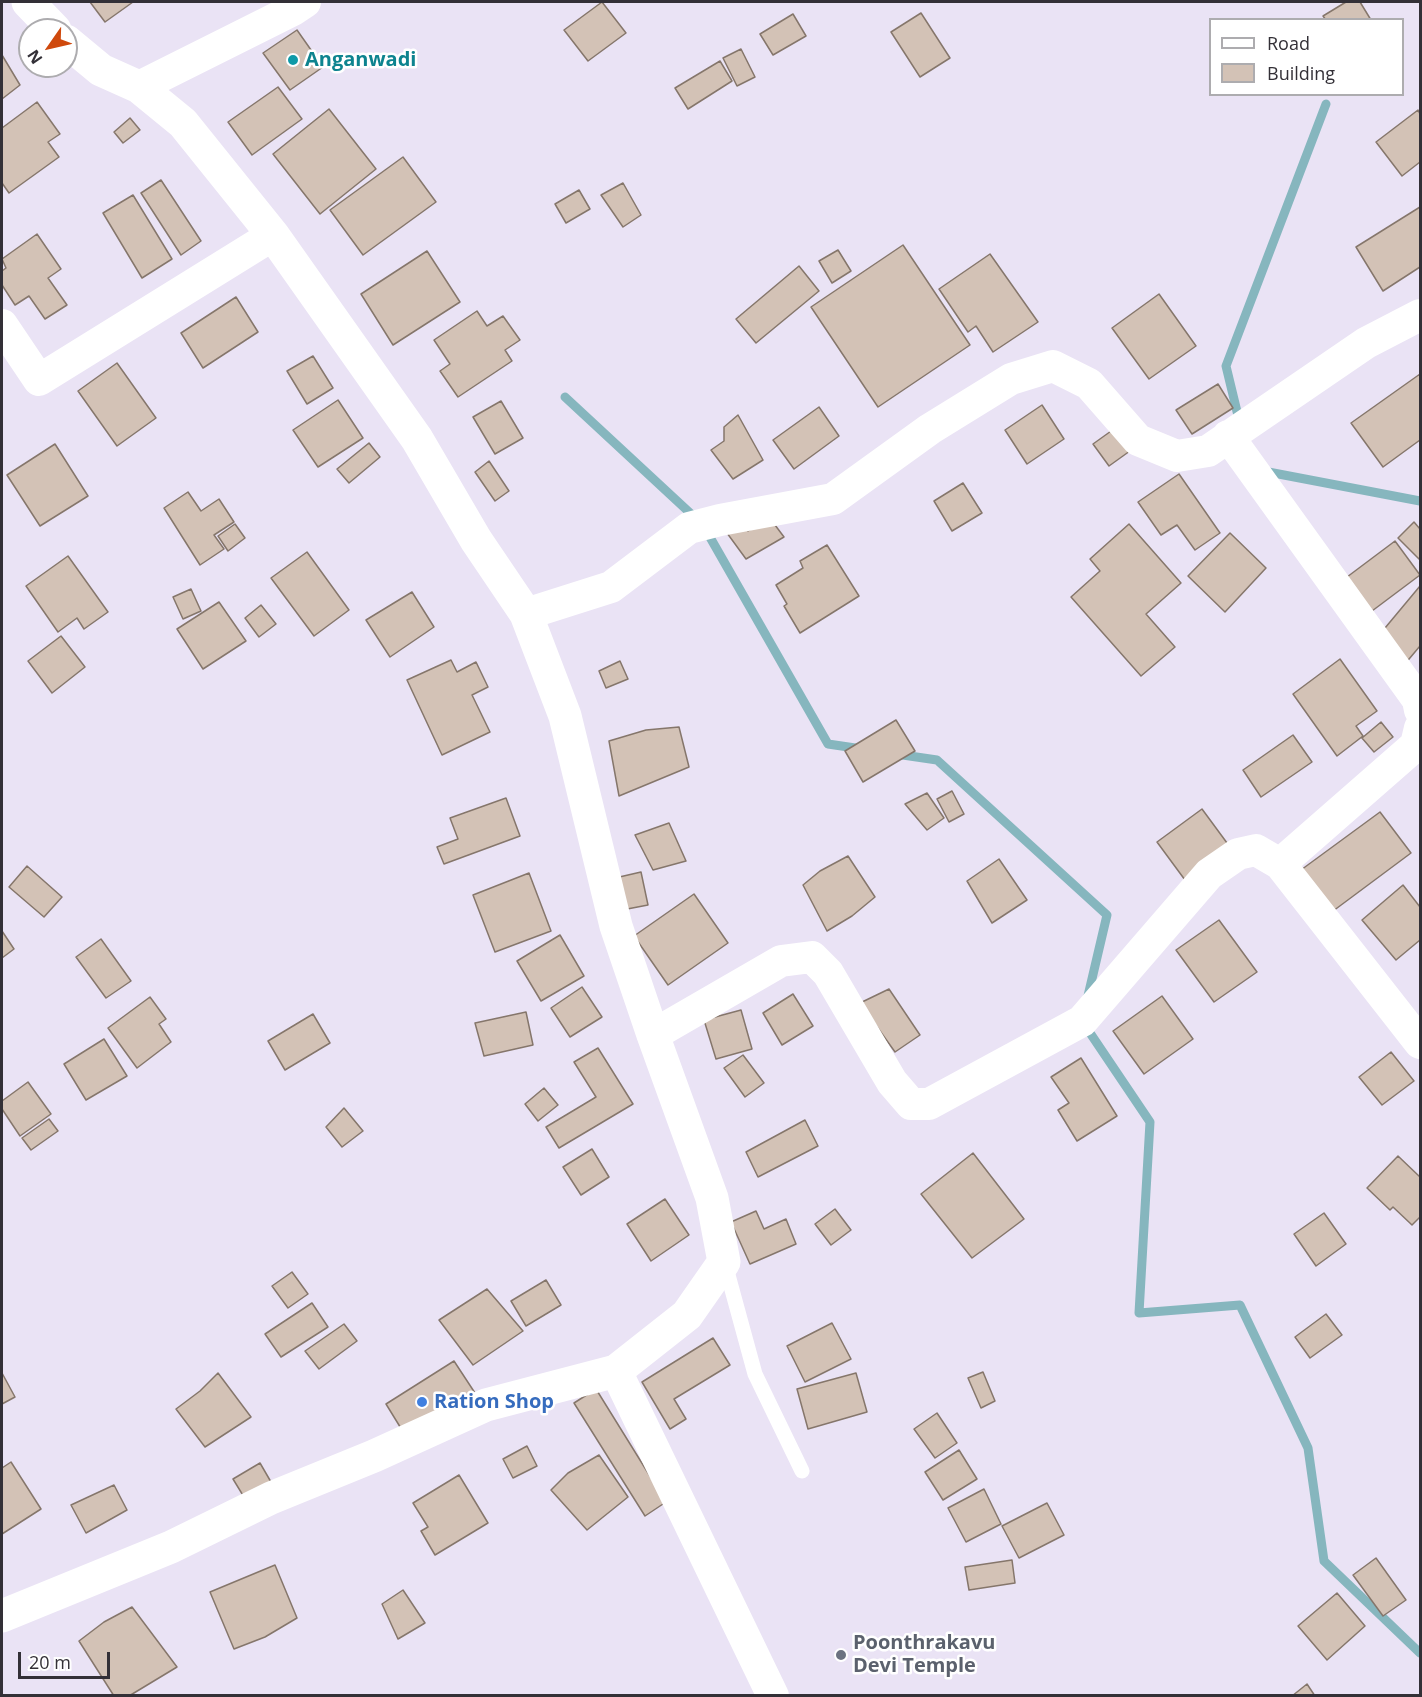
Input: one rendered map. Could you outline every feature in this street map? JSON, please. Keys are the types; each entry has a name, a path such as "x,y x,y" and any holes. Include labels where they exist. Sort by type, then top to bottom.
{"main road":[{"path":"28,2 43,18"},
{"path":"2,1616 171,1547 271,1498 374,1456 486,1406 616,1371 687,1315 724,1262 712,1198 616,926 565,716 525,614 476,540 417,439 273,235 183,123 139,87 101,70 78,51"}],"street":[{"path":"139,87 305,2"},
{"path":"2,325 39,380 273,235"},
{"path":"525,614 611,587 689,528 833,499 930,429 1011,379 1053,366 1089,384 1138,440 1177,456 1208,451 1366,343 1420,315"},
{"path":"1228,436 1418,700 1420,710"},
{"path":"1280,864 1416,745 1420,728"},
{"path":"653,1035 781,961 812,957 828,973 892,1082 911,1104 929,1104 1082,1021 1209,874 1238,854 1256,850 1280,864 1420,1043"},
{"path":"616,1371 773,1695"}],"lane":[{"path":"724,1262 755,1374 802,1471"}],"building":[{"path":"90,2 133,2 105,22"},
{"path":"602,2 626,33 588,61 564,30"},
{"path":"1346,2 1360,2 1370,18 1324,18 1323,16"},
{"path":"921,13 950,58 920,77 891,32"},
{"path":"793,14 806,36 773,55 760,34"},
{"name":"Anganwadi","path":"297,30 323,67 290,90 263,53"},
{"path":"741,49 755,77 737,86 723,58"},
{"path":"2,55 20,85 2,99"},
{"path":"720,61 732,81 688,109 675,88"},
{"path":"278,87 302,119 252,155 228,122"},
{"path":"37,102 60,134 48,142 59,157 9,193 2,183 2,128"},
{"path":"329,109 376,169 320,214 273,154"},
{"path":"1418,110 1420,114 1420,162 1402,176 1376,142"},
{"path":"130,118 140,130 123,143 114,132"},
{"path":"403,157 436,202 363,255 330,210"},
{"path":"161,180 201,241 181,255 141,193"},
{"path":"623,183 641,215 623,227 601,195"},
{"path":"579,190 590,209 566,223 555,204"},
{"path":"133,195 172,259 142,278 103,213"},
{"path":"1420,207 1420,267 1383,291 1356,247"},
{"path":"37,234 61,269 48,278 67,305 45,319 29,296 15,305 2,285 2,271 6,268 2,259"},
{"path":"903,245 970,345 878,407 811,307"},
{"path":"838,250 851,271 832,283 819,261"},
{"path":"427,251 460,302 393,345 361,294"},
{"path":"990,254 1038,322 993,352 976,326 968,332 939,289"},
{"path":"799,266 819,291 756,343 736,319"},
{"path":"1159,294 1196,346 1149,379 1112,328"},
{"path":"236,297 258,332 203,368 181,333"},
{"path":"477,311 487,326 503,316 520,340 505,350 512,361 458,397 440,371 450,364 434,340"},
{"path":"313,356 333,388 307,404 287,371"},
{"path":"117,363 156,418 117,446 78,391"},
{"path":"1420,374 1420,440 1383,467 1351,423"},
{"path":"1218,384 1233,408 1192,434 1176,410"},
{"path":"338,400 363,438 318,467 293,430"},
{"path":"501,401 523,438 495,454 473,417"},
{"path":"1042,405 1064,439 1027,464 1005,430"},
{"path":"819,407 839,436 794,469 773,440"},
{"path":"738,415 763,460 733,479 711,450 724,441 724,427"},
{"path":"1132,416 1148,438 1109,466 1093,444"},
{"path":"369,443 380,457 349,483 337,469"},
{"path":"55,444 88,496 40,526 7,475"},
{"path":"489,461 509,491 495,501 475,472"},
{"path":"1179,474 1220,533 1195,550 1177,525 1161,535 1138,502"},
{"path":"963,483 982,513 952,531 934,501"},
{"path":"188,492 201,511 219,499 234,522 214,535 224,549 200,565 164,508"},
{"path":"769,517 784,537 746,559 727,533 742,523 748,531"},
{"path":"1414,522 1420,529 1419,559 1398,538"},
{"path":"235,524 245,538 228,551 218,536"},
{"path":"1129,524 1181,583 1146,614 1175,647 1141,676 1071,597 1100,571 1090,559"},
{"path":"1230,533 1266,568 1225,612 1188,576"},
{"path":"1395,541 1420,575 1368,614 1343,580"},
{"path":"827,545 859,596 800,633 784,606 787,604 776,585 803,568 800,561"},
{"path":"307,552 349,610 314,636 271,578"},
{"path":"68,556 108,612 84,629 77,618 58,632 26,586"},
{"path":"1420,586 1420,646 1404,665 1375,640"},
{"path":"191,589 201,611 183,619 173,597"},
{"path":"412,592 434,627 390,657 366,620"},
{"path":"219,602 246,641 203,669 177,629"},
{"path":"261,605 276,624 259,637 245,618"},
{"path":"61,636 85,667 52,693 28,661"},
{"path":"1340,659 1377,711 1356,726 1363,736 1337,756 1293,694"},
{"path":"451,660 457,672 476,662 488,687 472,695 490,732 442,755 407,680"},
{"path":"620,661 628,679 606,688 599,671"},
{"path":"896,720 915,751 863,782 845,751"},
{"path":"1381,722 1393,737 1374,752 1362,738"},
{"path":"679,727 689,767 619,796 609,741 646,730"},
{"path":"1293,735 1312,762 1261,797 1243,770"},
{"path":"952,791 964,814 949,822 937,799"},
{"path":"927,793 944,818 927,830 905,804"},
{"path":"506,798 520,836 444,864 437,847 458,839 450,818"},
{"path":"1202,809 1230,847 1185,880 1157,842"},
{"path":"1380,812 1411,853 1321,920 1290,878"},
{"path":"669,823 686,861 653,870 635,835"},
{"path":"848,856 875,897 852,916 827,931 803,885 820,871"},
{"path":"999,859 1027,900 992,923 967,881"},
{"path":"27,866 62,897 44,917 9,887"},
{"path":"641,872 648,905 622,910 615,878"},
{"path":"529,873 551,931 495,952 473,895"},
{"path":"1403,885 1420,907 1420,940 1396,960 1362,920"},
{"path":"694,894 728,943 668,985 634,936"},
{"path":"1219,920 1257,972 1214,1002 1176,950"},
{"path":"2,931 14,949 2,958"},
{"path":"560,935 584,976 541,1001 517,961"},
{"path":"101,939 131,981 106,998 76,957"},
{"path":"582,987 602,1017 570,1037 551,1008"},
{"path":"889,989 920,1035 895,1052 860,1003"},
{"path":"793,994 813,1026 782,1045 763,1013"},
{"path":"1162,996 1193,1039 1144,1074 1113,1031"},
{"path":"150,997 166,1019 159,1024 171,1042 137,1068 108,1028"},
{"path":"741,1010 752,1049 716,1059 704,1020"},
{"path":"526,1012 533,1045 484,1056 475,1023"},
{"path":"313,1014 330,1043 285,1070 268,1041"},
{"path":"104,1039 127,1076 86,1100 64,1064"},
{"path":"598,1048 633,1104 559,1148 546,1127 596,1097 574,1062"},
{"path":"1391,1052 1414,1081 1382,1105 1359,1077"},
{"path":"743,1055 764,1083 745,1097 724,1068"},
{"path":"1081,1058 1117,1116 1077,1141 1058,1110 1069,1103 1051,1077"},
{"path":"28,1082 51,1114 20,1136 2,1109 2,1101"},
{"path":"544,1088 558,1105 538,1121 525,1104"},
{"path":"344,1108 363,1131 342,1147 326,1127"},
{"path":"49,1119 58,1131 31,1150 22,1138"},
{"path":"805,1120 818,1146 758,1177 746,1152"},
{"path":"592,1149 609,1177 581,1195 563,1167"},
{"path":"973,1153 1024,1219 972,1258 921,1194"},
{"path":"1398,1156 1420,1177 1420,1217 1412,1225 1393,1207 1390,1210 1367,1188"},
{"path":"665,1199 689,1235 651,1261 627,1224"},
{"path":"835,1209 851,1230 831,1245 815,1224"},
{"path":"756,1211 764,1229 786,1219 796,1244 750,1264 731,1222"},
{"path":"1324,1213 1346,1244 1316,1266 1294,1234"},
{"path":"292,1272 308,1294 288,1308 272,1286"},
{"path":"546,1280 561,1305 526,1326 511,1301"},
{"path":"487,1289 523,1331 473,1365 439,1320"},
{"path":"312,1303 328,1327 281,1357 265,1334"},
{"path":"1326,1314 1342,1335 1310,1358 1295,1337"},
{"path":"832,1323 851,1359 805,1382 787,1346"},
{"path":"344,1324 357,1341 319,1369 305,1351"},
{"path":"713,1338 730,1365 674,1399 686,1419 670,1429 642,1382"},
{"path":"454,1361 475,1393 402,1430 386,1404"},
{"path":"983,1372 995,1401 981,1408 968,1378"},
{"path":"2,1373 15,1397 2,1404"},
{"path":"218,1373 251,1417 205,1447 176,1409 200,1391"},
{"path":"856,1373 867,1412 808,1429 797,1389"},
{"path":"596,1389 666,1502 645,1516 574,1403"},
{"path":"937,1413 957,1443 935,1458 914,1429"},
{"path":"527,1446 537,1466 513,1478 503,1459"},
{"path":"959,1450 977,1479 943,1500 925,1472"},
{"path":"599,1455 628,1497 587,1530 551,1490 568,1473"},
{"path":"11,1462 41,1509 2,1534 2,1468"},
{"path":"260,1463 271,1482 244,1497 233,1479"},
{"path":"459,1475 488,1523 435,1555 421,1531 428,1527 413,1503"},
{"path":"114,1485 127,1510 86,1533 71,1505"},
{"path":"984,1489 1001,1524 966,1542 948,1508"},
{"path":"1047,1503 1064,1535 1019,1558 1002,1526"},
{"path":"1376,1558 1406,1600 1383,1616 1353,1575"},
{"path":"1012,1560 1015,1583 969,1590 965,1567"},
{"path":"275,1565 297,1618 265,1637 234,1649 210,1592"},
{"path":"403,1590 425,1623 398,1639 382,1604"},
{"path":"1337,1593 1365,1626 1327,1660 1298,1626"},
{"path":"132,1607 177,1667 129,1696 114,1696 79,1641 104,1622"},
{"path":"1307,1684 1315,1696 1292,1696"}],"waterway":[{"path":"1240,424 1226,366 1326,104"},
{"path":"565,397 703,525 828,744 862,749"},
{"path":"1263,471 1420,501"},
{"path":"896,754 937,760 1107,915 1087,1000"},
{"path":"1084,1024 1150,1122 1139,1313 1240,1305 1308,1448 1324,1561 1420,1653"}],"place":[{"name":"Anganwadi","path":"293,60"},
{"name":"Ration Shop","path":"422,1402"},
{"name":"Poonthrakavu Devi Temple","path":"841,1655"}]}
